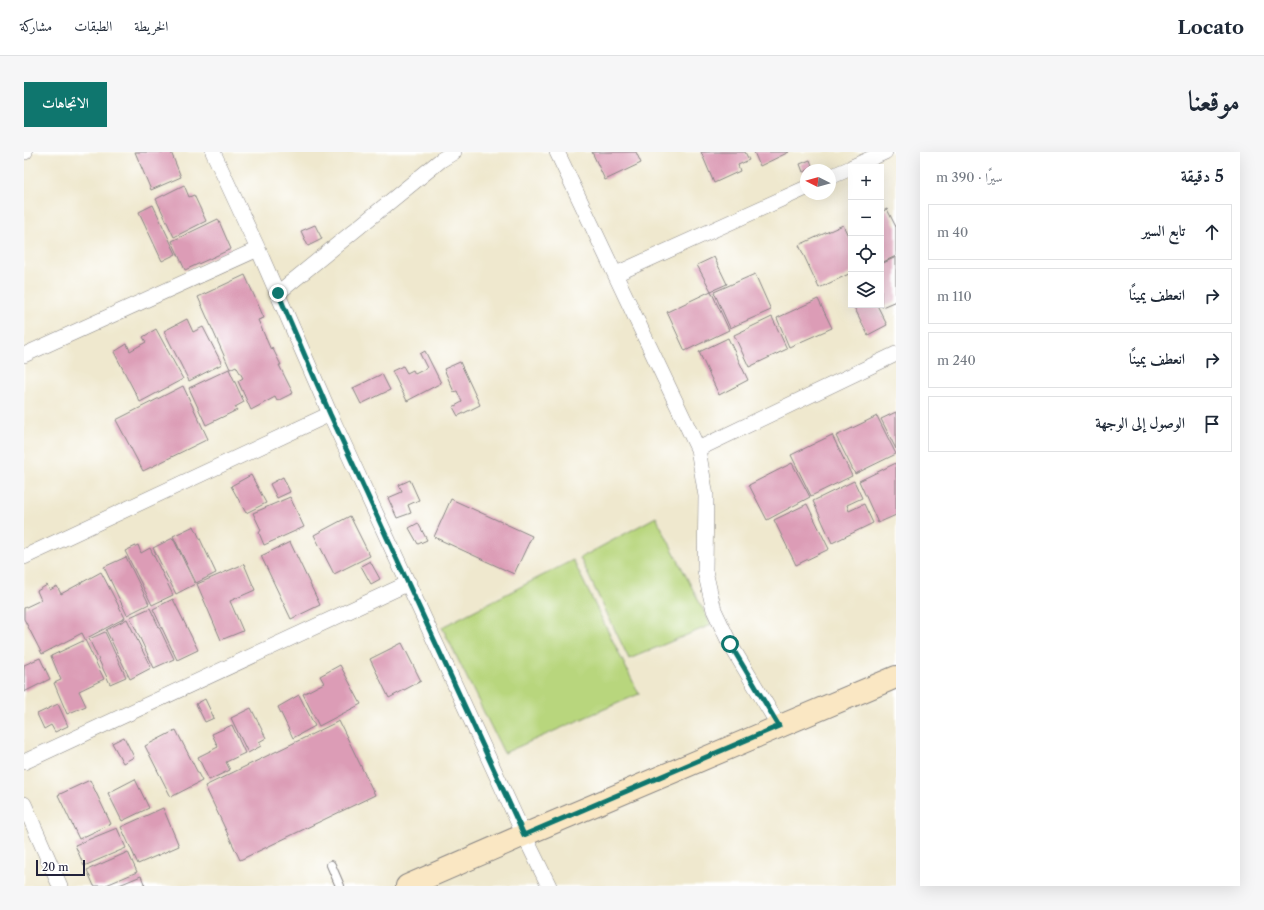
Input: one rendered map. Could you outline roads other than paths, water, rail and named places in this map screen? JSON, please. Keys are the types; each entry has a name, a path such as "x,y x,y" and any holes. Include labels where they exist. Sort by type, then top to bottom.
{"street":[{"path":"213,152 278,293 330,414 524,835 550,886"},
{"path":"278,293 441,160 454,152"},
{"path":"558,152 698,449 706,496 705,571 714,610 730,644 779,726"},
{"path":"859,164 885,152"},
{"path":"836,174 848,169"},
{"path":"616,274 800,191"},
{"path":"24,355 258,249"},
{"path":"698,449 896,354"},
{"path":"24,557 330,414"},
{"path":"24,762 409,584"},
{"path":"406,886 896,676"},
{"path":"24,804 60,886"}],"lane":[{"path":"331,865 340,886"}]}
